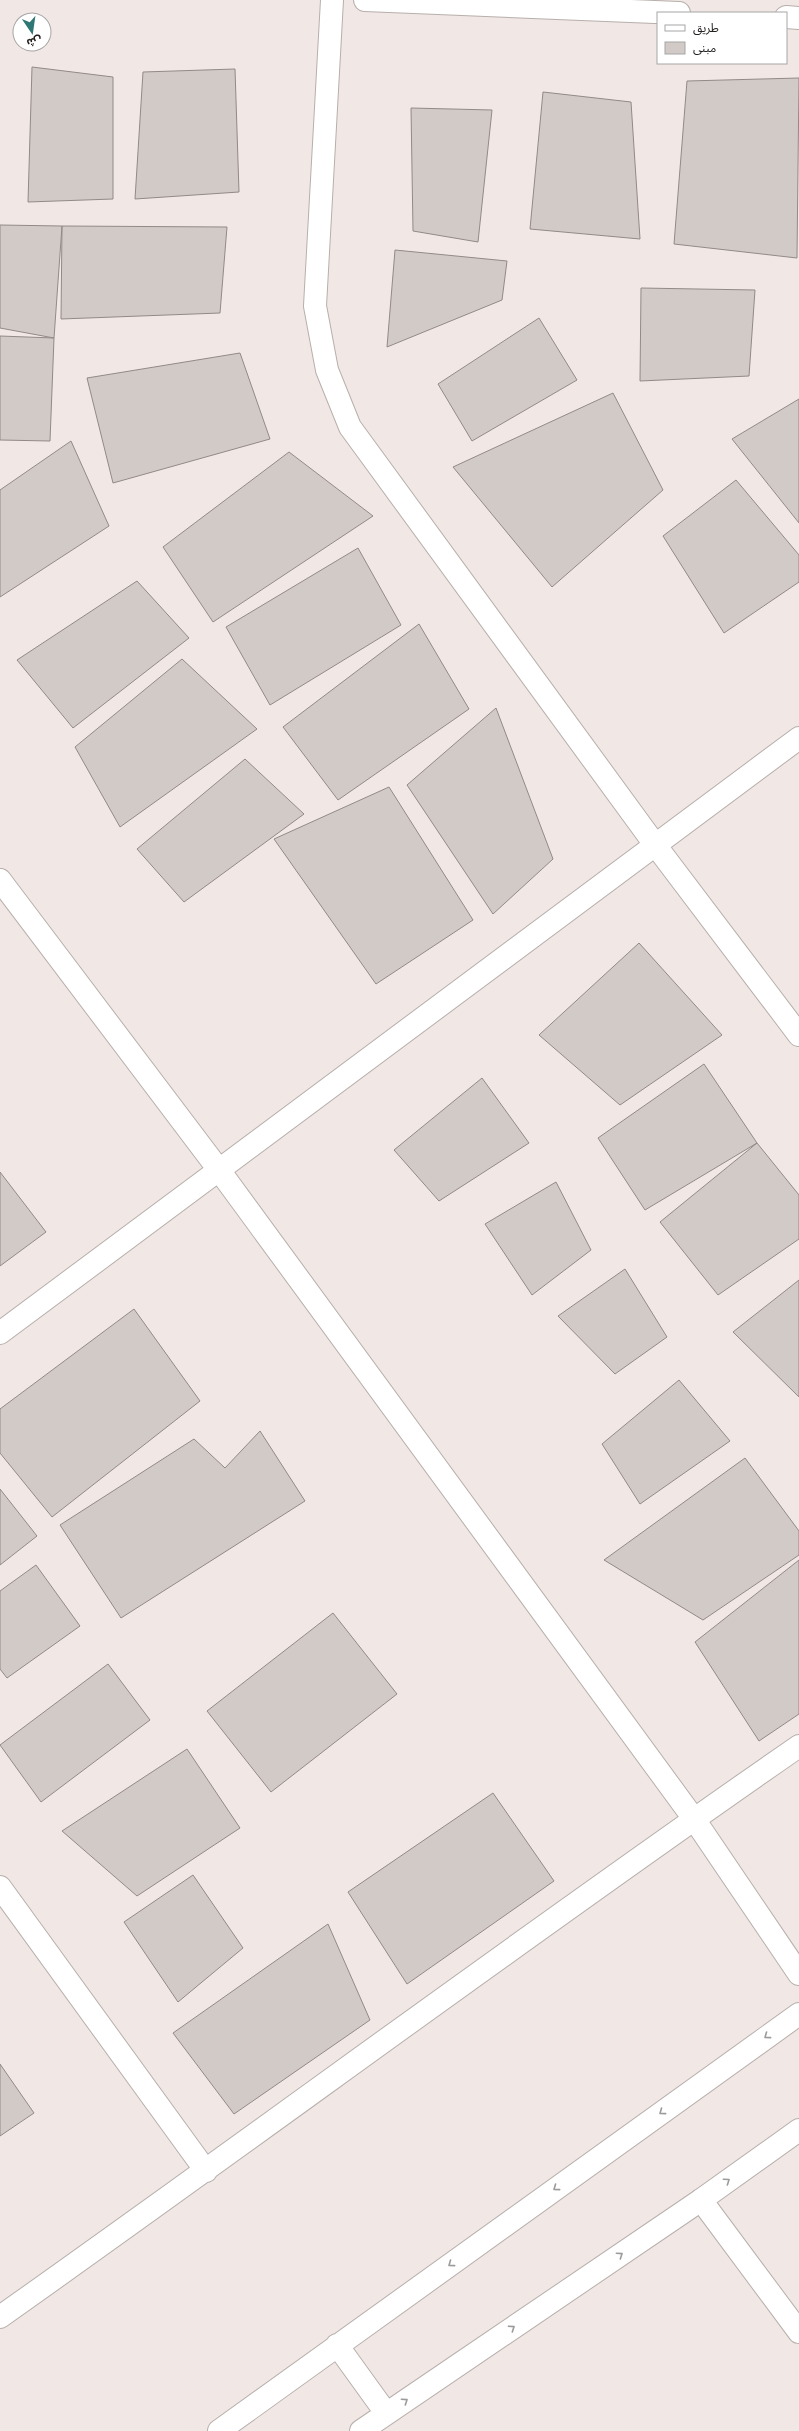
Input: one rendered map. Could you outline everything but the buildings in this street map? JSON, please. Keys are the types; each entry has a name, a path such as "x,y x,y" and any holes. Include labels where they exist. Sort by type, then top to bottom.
{"street":[{"path":"332,0 315,306 328,370 350,427 656,846 799,1035"},
{"path":"365,0 657,12"},
{"path":"787,18 799,18"},
{"path":"0,1333 656,846 799,738"},
{"path":"0,880 219,1170 694,1819 799,1974"},
{"path":"0,2317 206,2171 694,1819 799,1746"},
{"path":"0,1887 206,2171"},
{"path":"219,2431 799,2014"},
{"path":"361,2431 701,2200 799,2130"},
{"path":"701,2200 799,2332"},
{"path":"337,2345 386,2414"}]}
